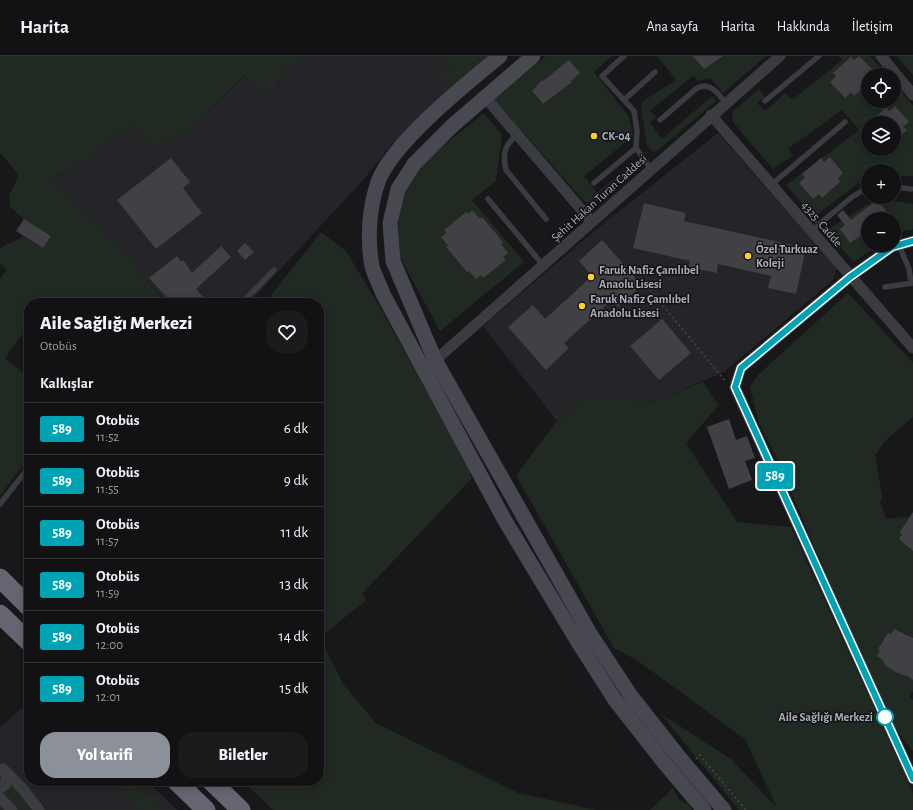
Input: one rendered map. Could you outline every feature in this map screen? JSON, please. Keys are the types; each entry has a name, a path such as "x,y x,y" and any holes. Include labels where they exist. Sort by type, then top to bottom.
{"highway":[{"path":"0,578 24,602"},
{"path":"0,614 24,637"},
{"path":"181,786 206,810"},
{"path":"216,786 241,810"}],"street":[{"path":"500,56 438,111 398,151 378,181 369,222 372,266 383,294 430,365 589,632 631,696 679,757 724,810"},
{"path":"533,56 485,97 414,164 398,189 390,223 393,262 430,365 504,519 607,687 666,765 704,810"},
{"name":"Şehit Hakan Turan Caddesi","path":"430,365 651,168 780,56"},
{"path":"881,56 913,95"},
{"path":"485,97 592,222"},
{"name":"4325. Cadde","path":"711,116 913,348"},
{"path":"901,244 913,241"},
{"path":"885,252 850,277 741,368 735,387 908,761 913,779"},
{"path":"0,788 7,782 3,769"},
{"path":"3,769 21,786 39,810"},
{"path":"0,798 12,810"}],"lane":[{"path":"624,56 602,76 634,111 637,131 636,148 651,168"},
{"path":"765,102 819,56"},
{"path":"624,100 655,72"},
{"path":"660,120 698,88 704,85 710,86 726,103"},
{"path":"771,185 845,122"},
{"path":"517,134 507,144 504,152 506,170 546,218"},
{"path":"594,183 636,148"},
{"path":"901,188 911,189"},
{"path":"811,231 861,191"},
{"path":"488,199 543,265"},
{"path":"885,287 912,283 909,269 901,252"},
{"path":"247,298 274,270"},
{"path":"0,504 24,473"}],"path":[{"path":"647,286 723,381 735,387"},
{"path":"700,755 746,810"}],"shaded area":[{"path":"0,56 307,56 286,68 276,87 263,95 245,75 185,133 162,143 150,144 130,125 67,175 51,176 127,256 162,298 24,298 24,332 5,358 24,374 24,464 0,496 0,279 7,270 0,263 0,249 23,236 43,248 51,236 24,219 10,207 9,196 19,175 0,153"},
{"path":"307,56 442,56 450,68 450,93 391,145 364,179 254,298 162,298 127,256 50,176 67,175 130,125 185,133 246,75 276,87 286,68"},
{"path":"442,56 490,56 450,93 437,77 450,68"},
{"path":"546,56 612,56 594,72 629,117 633,136 584,176 597,193 637,160 638,167 592,204 584,201 493,99"},
{"path":"657,56 766,56 723,93 710,78 698,81 694,75 650,111 656,117 650,123 662,139 712,96 716,101 657,151 653,152 647,146 641,106 643,101 676,80"},
{"path":"839,56 870,56 881,68 861,68 861,108 901,108 901,91 913,105 913,176 901,176 901,164 861,164 861,181 814,217 786,185 859,130 842,110 789,148 792,156 773,169 733,122 732,112 759,89 765,97 757,103 765,111 785,93 792,100 842,60"},
{"path":"897,56 913,56 913,75"},
{"path":"484,113 502,135 496,181 472,200 524,262 440,331 400,257 398,225 404,189 419,165"},
{"path":"718,133 837,268 833,280 724,372 653,402 588,395 557,421 483,326 599,227"},
{"path":"901,202 913,204 913,229 901,232 901,212 861,212 861,252 869,252 853,262 827,230 868,204 901,204"},
{"path":"321,232 346,251 381,309 466,462 472,478 362,594 367,600 324,634 324,298 269,298"},
{"path":"848,293 913,363 913,417 886,440 875,455 882,497 880,503 886,519 913,516 913,691 909,697 913,700 913,751 896,730 832,588 777,459 759,423 750,387 758,375"},
{"path":"703,382 719,405 686,443 737,522 791,527 913,793 913,810 739,810 661,714 731,759 777,808 745,739 638,661 614,648 516,475 557,421 588,395 653,402"},
{"path":"324,645 343,684 376,723 518,793 596,810 273,810 248,786 324,786"},
{"path":"24,706 24,786 152,786 177,810 0,810 0,727"},
{"path":"0,767 39,810 12,810 0,798"},
{"path":"116,786 139,786 164,810 142,810"},
{"path":"673,788 679,800 689,805 692,810 650,810"}],"building":[{"path":"693,56 723,56 704,69"},
{"path":"859,56 871,68 861,68 861,90 854,96 851,92 845,98 830,82 836,76 833,73 851,57 854,60"},
{"path":"569,60 580,73 571,81 572,82 543,104 532,91 542,80 543,81"},
{"path":"885,108 889,111 893,108 897,108 909,122 903,127 907,130 901,136 901,116 876,116"},
{"path":"830,157 843,173 838,178 840,182 822,198 819,194 813,199 799,183 805,178 802,174 821,158 824,162"},
{"path":"171,158 190,182 183,188 202,213 156,249 117,200"},
{"name":"Özel Turkuaz Koleji","path":"644,203 686,213 684,221 806,248 796,294 768,288 771,276 718,264 717,273 689,267 690,261 633,248"},
{"path":"872,204 880,204 887,212 861,212"},
{"path":"472,210 480,219 482,217 503,242 501,244 508,253 503,257 506,260 483,278 481,275 476,279 469,271 467,272 446,247 448,246 441,237 446,233 444,230 466,212 468,214"},
{"path":"843,210 851,220 861,212 861,236 850,243 840,229 845,225 837,215"},
{"path":"24,219 51,236 43,248 16,231"},
{"name":"Faruk Nafiz Çamlıbel Anadolu Lisesi","path":"602,240 642,285 618,307 612,300 564,343 569,348 546,370 508,327 533,305 545,319 592,276 579,261"},
{"path":"245,243 254,252 245,260 237,251"},
{"path":"221,246 231,257 196,289 204,298 167,298 149,278 177,256 181,262 183,260 192,273"},
{"path":"662,319 691,353 659,380 630,346"},
{"path":"729,419 736,440 747,436 755,458 745,461 752,480 729,489 707,427"},
{"path":"913,512 913,551 899,539 902,534 900,532"},
{"path":"894,629 913,638 913,680 906,675 899,674 886,666 882,659 877,656 880,650 878,649 888,633 891,634"}],"bus line":[{"name":"589","path":"913,241 892,247 850,277 741,368 735,387 913,779"}],"place":[{"name":"CK-04","path":"594,136"},
{"name":"Özel Turkuaz Koleji","path":"748,256"},
{"name":"Faruk Nafiz Çamlıbel Anaolu Lisesi","path":"591,277"},
{"name":"Faruk Nafiz Çamlıbel Anadolu Lisesi","path":"582,306"},
{"name":"Aile Sağlığı Merkezi","path":"885,717"}]}
